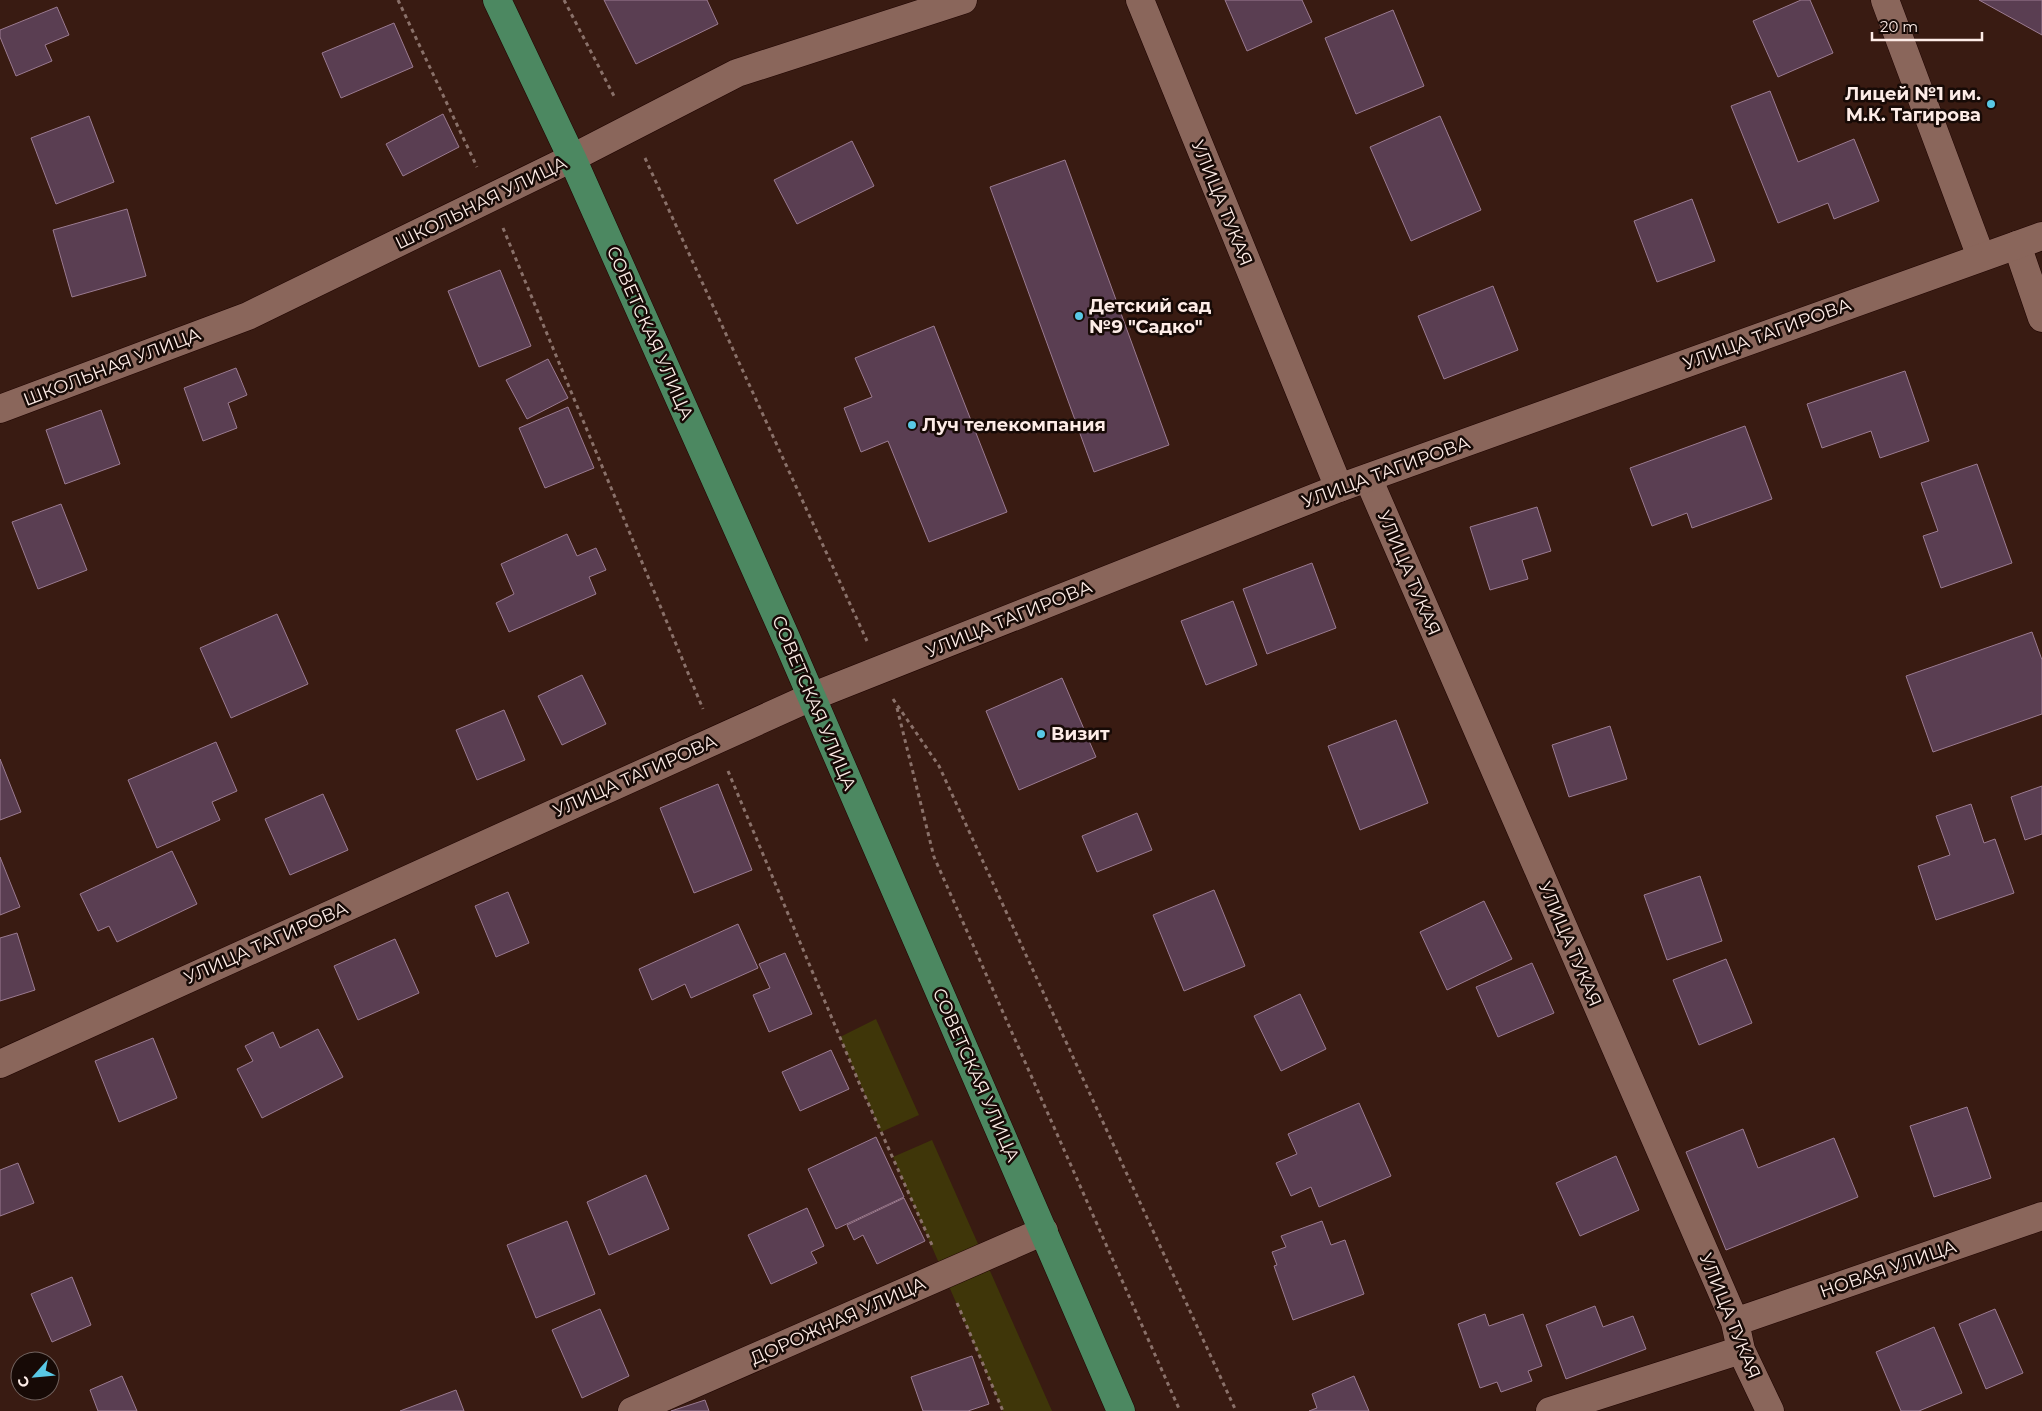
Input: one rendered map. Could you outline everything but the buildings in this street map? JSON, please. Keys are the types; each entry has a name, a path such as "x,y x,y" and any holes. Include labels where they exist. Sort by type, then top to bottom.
{"main road":[{"name":"СОВЕТСКАЯ УЛИЦА","path":"497,0 572,158 811,697 1121,1411"}],"street":[{"name":"ШКОЛЬНАЯ УЛИЦА","path":"0,409 248,316 572,158 738,73 963,0"},
{"name":"УЛИЦА ТУКАЯ","path":"1140,0 1339,488"},
{"path":"1885,0 1981,257"},
{"name":"УЛИЦА ТАГИРОВА","path":"0,1064 811,697 1339,488 2030,241"},
{"path":"2030,241 2042,318"},
{"name":"УЛИЦА ТУКАЯ","path":"1368,478 1735,1322 1741,1350 1770,1411"},
{"name":"НОВАЯ УЛИЦА","path":"1735,1322 2042,1216"},
{"name":"ДОРОЖНАЯ УЛИЦА","path":"632,1411 1044,1231"},
{"path":"1550,1411 1741,1350"}],"path":[{"path":"398,0 490,198 578,414 860,1085 945,1274 1003,1411"},
{"path":"564,0 631,128 896,705 939,766 1236,1411"},
{"path":"896,705 934,858 1180,1411"}],"shaded area":[{"path":"876,1019 919,1115 881,1132 840,1037"},
{"path":"932,1140 1052,1411 1003,1411 893,1157"}],"place":[{"name":"Лицей №1 им. М.К. Тагирова","path":"1991,104"},
{"name":"Детский сад №9 \"Садко\"","path":"1079,316"},
{"name":"Луч телекомпания","path":"912,425"},
{"name":"Визит","path":"1041,734"}]}
